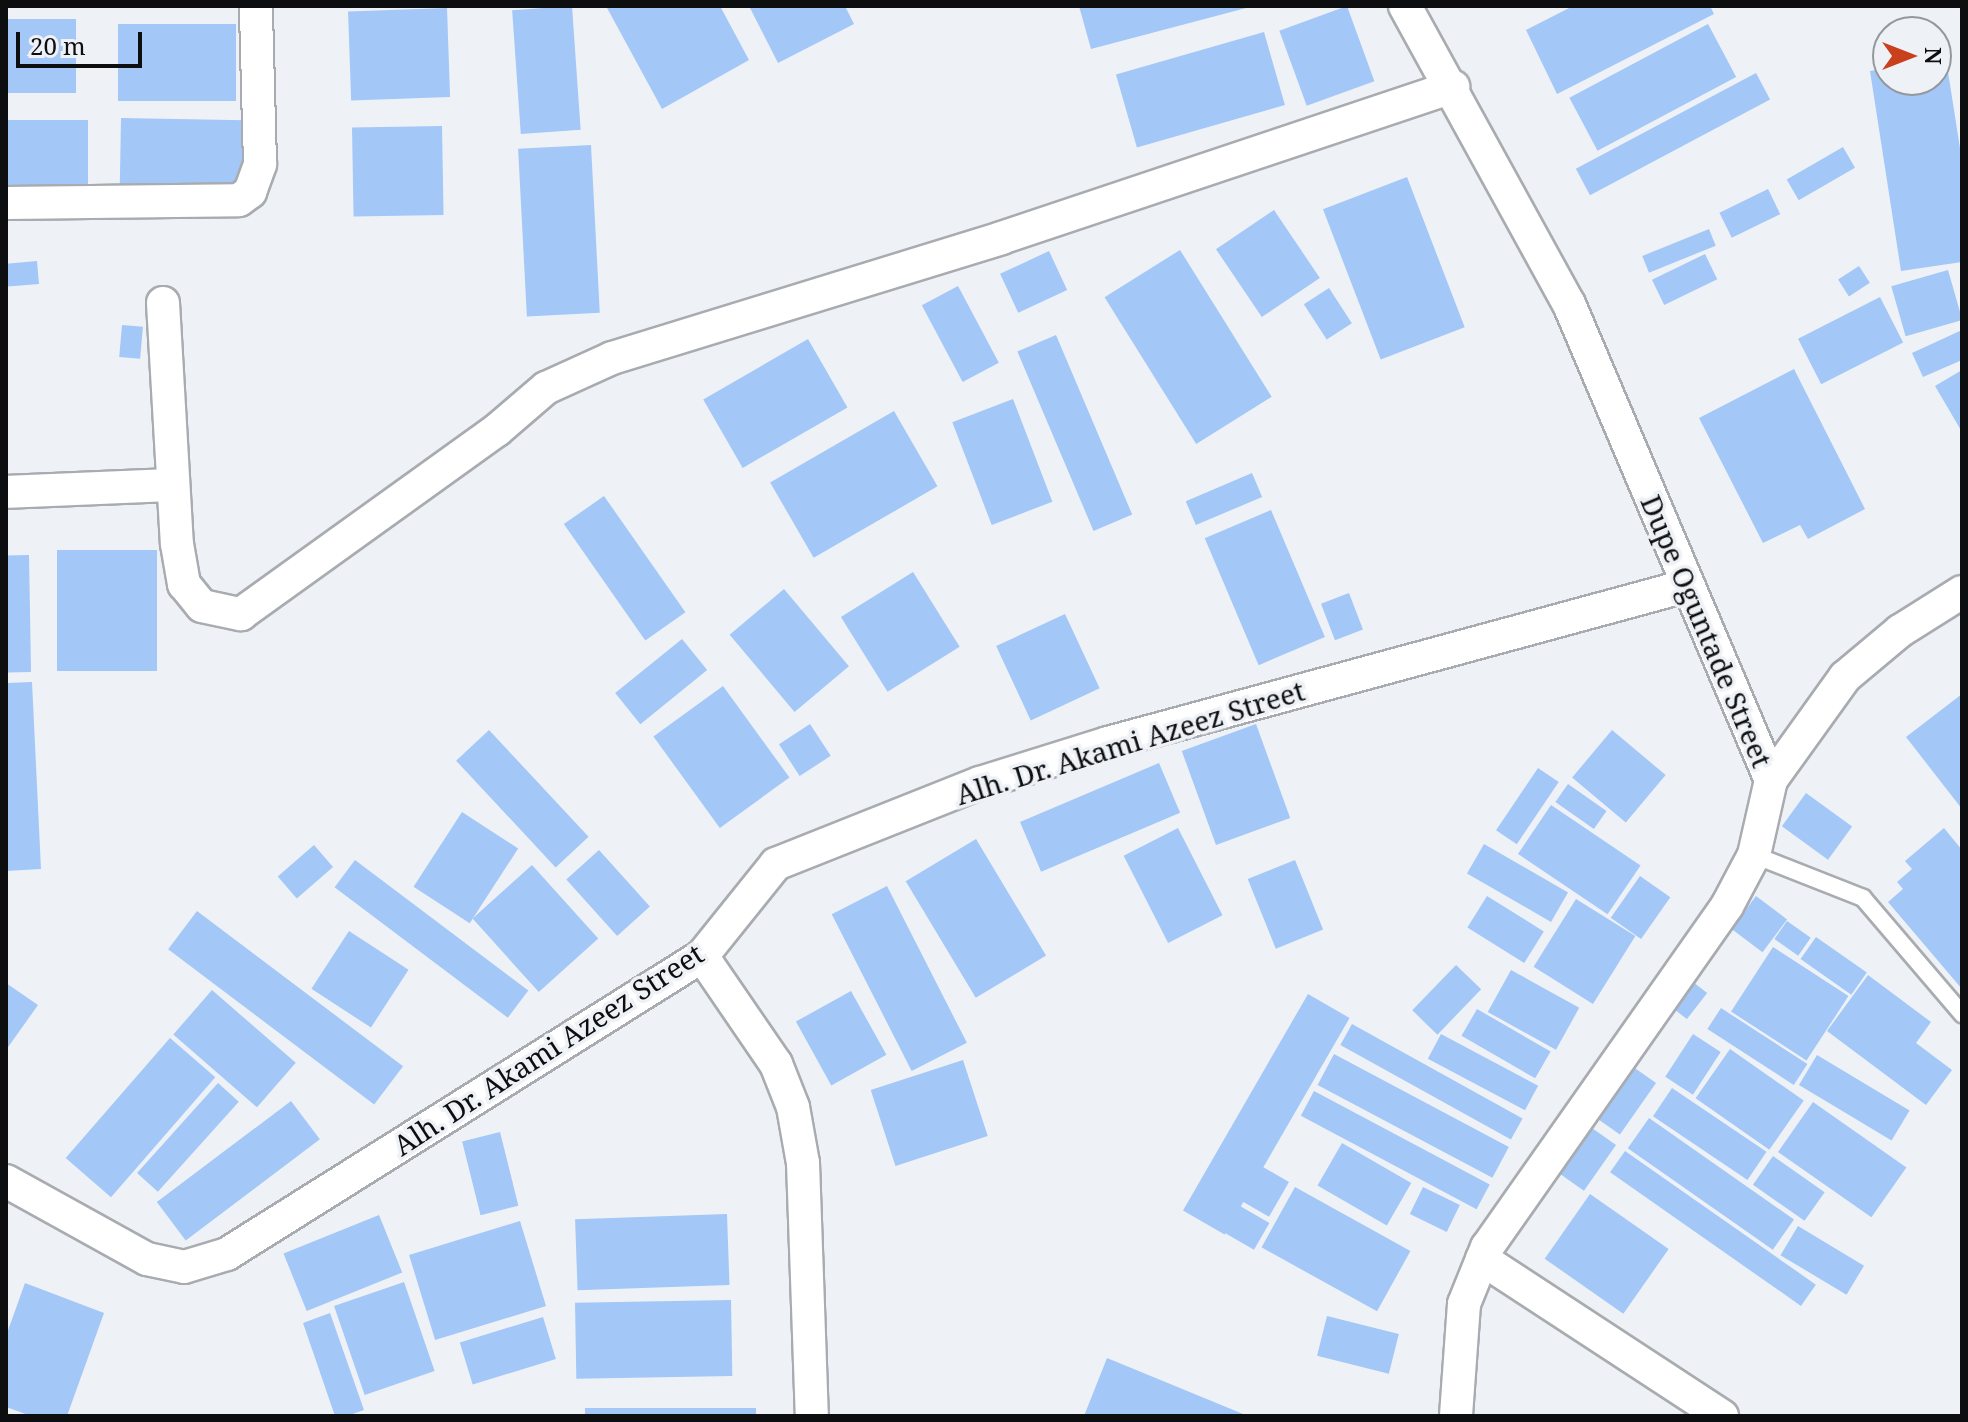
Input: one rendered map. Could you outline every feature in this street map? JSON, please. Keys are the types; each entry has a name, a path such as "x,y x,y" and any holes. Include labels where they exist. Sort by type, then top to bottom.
{"street":[{"path":"6,203 239,200 250,192 260,164 256,6"},
{"name":"Dupe Oguntade Street","path":"1405,6 1453,87 1569,304 1686,586 1771,780 1754,855 1727,906 1482,1259 1464,1304 1456,1416"},
{"path":"163,303 173,485 184,584 202,606 241,614 497,430 546,388 612,358 1001,238 1453,87"},
{"path":"6,492 173,485"},
{"name":"Alh. Dr. Akami Azeez Street","path":"6,1181 147,1259 184,1267 227,1254 702,956 776,864 980,783 1108,743 1686,586"},
{"path":"1771,780 1845,677 1900,631 1962,592"},
{"path":"702,956 776,1064 793,1107 803,1163 812,1416"},
{"path":"1482,1259 1722,1416"}],"lane":[{"path":"1754,855 1863,898 1962,1014"}],"building":[{"path":"572,6 581,130 521,134 512,10"},
{"path":"606,6 720,6 749,60 662,109"},
{"path":"749,6 845,6 854,24 778,63"},
{"path":"1079,6 1250,6 1250,7 1091,49"},
{"path":"1347,6 1374,81 1307,106 1279,31"},
{"path":"1573,6 1710,6 1714,14 1557,94 1526,30"},
{"path":"447,8 450,97 351,100 348,11"},
{"path":"6,19 76,19 76,93 6,93"},
{"path":"118,24 236,24 236,101 118,101"},
{"path":"1708,24 1736,77 1598,151 1569,98"},
{"path":"1264,32 1285,105 1137,148 1116,74"},
{"path":"1756,73 1770,99 1590,195 1576,169"},
{"path":"1874,96 1952,96 1962,161 1962,262 1901,271"},
{"path":"121,118 245,120 244,189 120,187"},
{"path":"6,120 88,120 88,185 6,185"},
{"path":"442,126 444,215 354,217 352,128"},
{"path":"591,145 600,313 527,317 518,149"},
{"path":"1843,147 1855,168 1799,200 1787,180"},
{"path":"1407,177 1465,327 1381,360 1323,209"},
{"path":"1768,189 1780,214 1732,238 1719,213"},
{"path":"1274,210 1320,278 1262,317 1216,249"},
{"path":"1709,229 1716,246 1649,273 1642,256"},
{"path":"1180,250 1272,397 1196,444 1105,297"},
{"path":"1049,251 1067,290 1018,313 1000,274"},
{"path":"1705,254 1717,279 1664,305 1652,280"},
{"path":"37,261 39,284 8,287 6,264"},
{"path":"1859,266 1870,283 1849,296 1838,280"},
{"path":"1948,270 1962,320 1906,336 1891,286"},
{"path":"958,286 999,363 963,382 922,305"},
{"path":"1329,288 1352,323 1327,340 1304,304"},
{"path":"1880,297 1903,342 1821,384 1798,339"},
{"path":"122,325 143,327 140,359 119,357"},
{"path":"1962,330 1962,360 1923,377 1912,353"},
{"path":"1056,335 1132,514 1094,531 1017,351"},
{"path":"808,339 848,407 743,468 703,400"},
{"path":"1794,369 1865,509 1808,539 1800,525 1763,543 1699,418"},
{"path":"1962,370 1962,432 1935,386"},
{"path":"1013,399 1052,502 992,525 952,422"},
{"path":"894,411 938,486 814,558 770,482"},
{"path":"1252,473 1262,497 1196,525 1186,501"},
{"path":"604,496 685,612 645,640 564,524"},
{"path":"1271,510 1325,637 1259,665 1205,538"},
{"path":"57,550 157,550 157,671 57,671"},
{"path":"6,555 29,555 31,672 8,672"},
{"path":"913,572 960,647 888,692 841,617"},
{"path":"784,589 849,666 795,712 730,635"},
{"path":"1349,593 1363,629 1335,640 1321,604"},
{"path":"1065,614 1100,688 1031,720 996,646"},
{"path":"682,639 707,670 640,724 615,693"},
{"path":"32,682 41,869 6,871 6,683"},
{"path":"723,686 789,777 720,828 653,737"},
{"path":"1962,694 1962,809 1906,737"},
{"path":"810,724 831,756 800,776 779,744"},
{"path":"1256,724 1290,818 1216,845 1182,751"},
{"path":"489,730 589,837 556,867 456,761"},
{"path":"1612,730 1666,775 1626,822 1572,777"},
{"path":"1159,763 1180,813 1041,872 1020,822"},
{"path":"1538,768 1559,782 1517,844 1496,830"},
{"path":"1568,784 1607,811 1594,829 1555,802"},
{"path":"1806,793 1852,827 1828,860 1782,826"},
{"path":"1551,805 1641,865 1608,914 1518,854"},
{"path":"462,812 518,848 470,923 414,887"},
{"path":"1178,828 1222,915 1168,943 1124,856"},
{"path":"1944,828 1962,850 1962,989 1888,902 1903,889 1897,882 1912,869 1905,861"},
{"path":"976,839 1046,956 976,998 906,881"},
{"path":"1484,844 1568,892 1551,922 1467,873"},
{"path":"314,845 333,867 297,898 278,876"},
{"path":"599,850 650,906 617,936 566,879"},
{"path":"355,860 528,991 508,1018 335,887"},
{"path":"1295,860 1323,930 1276,949 1248,879"},
{"path":"532,865 598,939 539,992 473,919"},
{"path":"1640,876 1670,897 1641,939 1611,918"},
{"path":"887,886 967,1043 912,1071 832,914"},
{"path":"1487,896 1544,932 1524,963 1467,927"},
{"path":"1756,896 1787,919 1762,952 1731,929"},
{"path":"1576,899 1635,936 1593,1004 1534,967"},
{"path":"197,911 403,1066 374,1105 168,949"},
{"path":"1787,921 1811,938 1798,956 1774,939"},
{"path":"349,931 409,970 371,1028 311,989"},
{"path":"1816,937 1867,973 1851,995 1801,959"},
{"path":"1773,947 1848,996 1807,1061 1731,1012"},
{"path":"1456,965 1481,989 1437,1035 1412,1010"},
{"path":"1511,970 1579,1008 1556,1050 1488,1012"},
{"path":"1868,975 1931,1022 1916,1043 1952,1070 1926,1105 1827,1031"},
{"path":"1693,982 1707,993 1687,1019 1673,1008"},
{"path":"6,983 38,1005 6,1050"},
{"path":"212,990 296,1063 257,1107 173,1035"},
{"path":"851,991 886,1055 831,1085 796,1022"},
{"path":"1308,994 1350,1018 1225,1235 1183,1211"},
{"path":"1721,1008 1807,1064 1794,1085 1707,1029"},
{"path":"1477,1009 1551,1052 1535,1078 1462,1036"},
{"path":"1352,1024 1523,1119 1511,1140 1340,1045"},
{"path":"1441,1034 1538,1086 1525,1110 1428,1059"},
{"path":"1693,1034 1721,1052 1693,1095 1665,1077"},
{"path":"170,1038 215,1077 111,1197 66,1158"},
{"path":"1730,1049 1804,1101 1769,1150 1696,1098"},
{"path":"1334,1054 1509,1147 1492,1178 1318,1085"},
{"path":"1817,1055 1910,1111 1892,1141 1799,1085"},
{"path":"963,1060 988,1136 895,1166 871,1090"},
{"path":"1629,1064 1656,1083 1620,1135 1593,1116"},
{"path":"218,1083 239,1102 158,1192 137,1173"},
{"path":"1672,1088 1767,1152 1747,1180 1653,1116"},
{"path":"1314,1091 1490,1184 1477,1209 1301,1116"},
{"path":"291,1101 320,1139 186,1240 157,1202"},
{"path":"1813,1102 1906,1167 1871,1217 1778,1152"},
{"path":"1649,1118 1794,1220 1773,1250 1628,1148"},
{"path":"1589,1126 1616,1145 1584,1191 1557,1172"},
{"path":"500,1132 518,1206 481,1215 462,1141"},
{"path":"1342,1143 1411,1183 1387,1225 1318,1185"},
{"path":"1625,1151 1816,1285 1801,1306 1610,1172"},
{"path":"1773,1156 1825,1192 1805,1221 1753,1185"},
{"path":"1263,1167 1289,1182 1269,1217 1243,1202"},
{"path":"1295,1187 1410,1251 1377,1311 1262,1247"},
{"path":"1423,1187 1460,1205 1447,1232 1410,1214"},
{"path":"1590,1194 1669,1249 1623,1314 1545,1259"},
{"path":"1240,1206 1269,1223 1254,1250 1224,1233"},
{"path":"727,1214 729,1285 578,1290 575,1219"},
{"path":"379,1215 402,1272 307,1311 284,1254"},
{"path":"520,1221 546,1306 435,1340 409,1255"},
{"path":"1798,1226 1864,1266 1846,1295 1780,1255"},
{"path":"404,1282 435,1371 365,1395 334,1306"},
{"path":"25,1283 104,1313 67,1416 31,1416 6,1407 6,1336"},
{"path":"731,1300 732,1376 576,1379 575,1303"},
{"path":"330,1313 364,1410 347,1416 335,1416 303,1323"},
{"path":"1327,1316 1399,1334 1389,1374 1317,1356"},
{"path":"543,1317 556,1359 473,1385 460,1342"},
{"path":"1107,1358 1248,1416 1084,1416"},
{"path":"585,1408 756,1408 756,1416 585,1416"}]}
